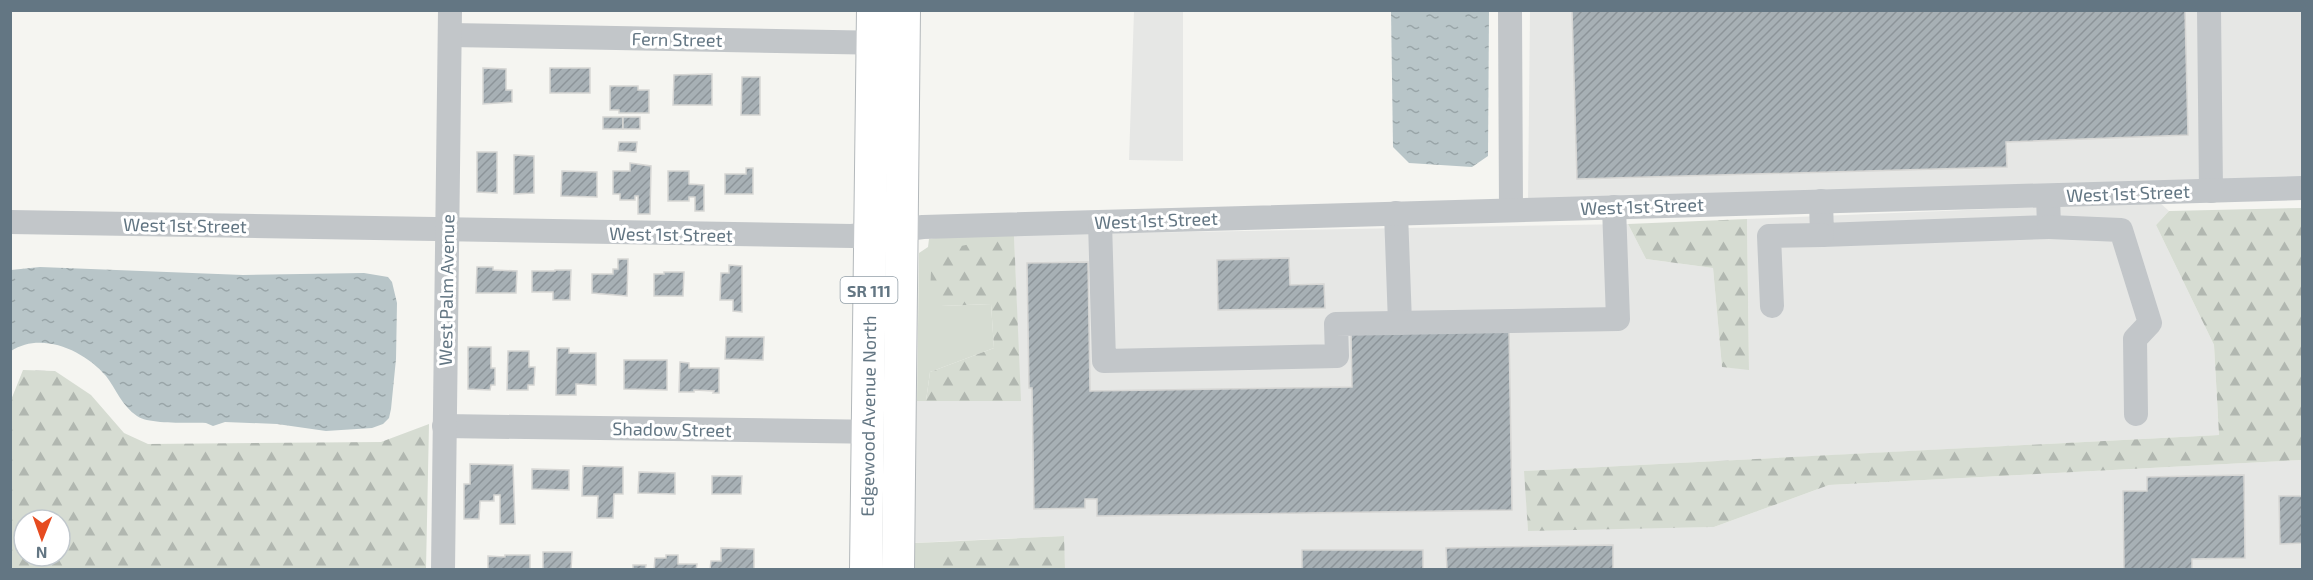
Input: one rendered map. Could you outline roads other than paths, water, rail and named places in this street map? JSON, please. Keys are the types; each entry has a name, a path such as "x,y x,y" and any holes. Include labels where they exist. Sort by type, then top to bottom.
{"main road":[{"name":"Edgewood Avenue North","path":"866,570 873,10"},
{"name":"Edgewood Avenue North","path":"898,570 904,10"}],"street":[{"name":"West Palm Avenue","path":"443,570 450,10"},
{"path":"1510,10 1511,210"},
{"path":"2209,10 2211,191"},
{"name":"Fern Street","path":"450,35 904,43"},
{"name":"West 1st Street","path":"10,222 852,236 902,229 1100,222 2302,188"},
{"path":"2048,196 2049,227"},
{"path":"1909,199 1910,232"},
{"path":"1821,201 1822,235"},
{"path":"1100,222 1104,361 1337,356 1336,324 1618,319 1614,207"},
{"path":"1395,213 1400,323"},
{"path":"1772,306 1769,236 2049,227 2121,230 2150,323 2134,339 2136,414"},
{"name":"Shadow Street","path":"444,426 899,432"}],"water":[{"path":"1391,11 1489,11 1488,156 1472,167 1409,163 1393,147"},
{"path":"40,267 243,275 364,273 388,277 392,282 397,303 396,359 389,418 383,424 372,428 326,431 277,424 225,422 213,426 206,423 160,422 143,419 127,407 97,367 74,351 48,343 35,343 23,345 11,351 11,270"}]}
